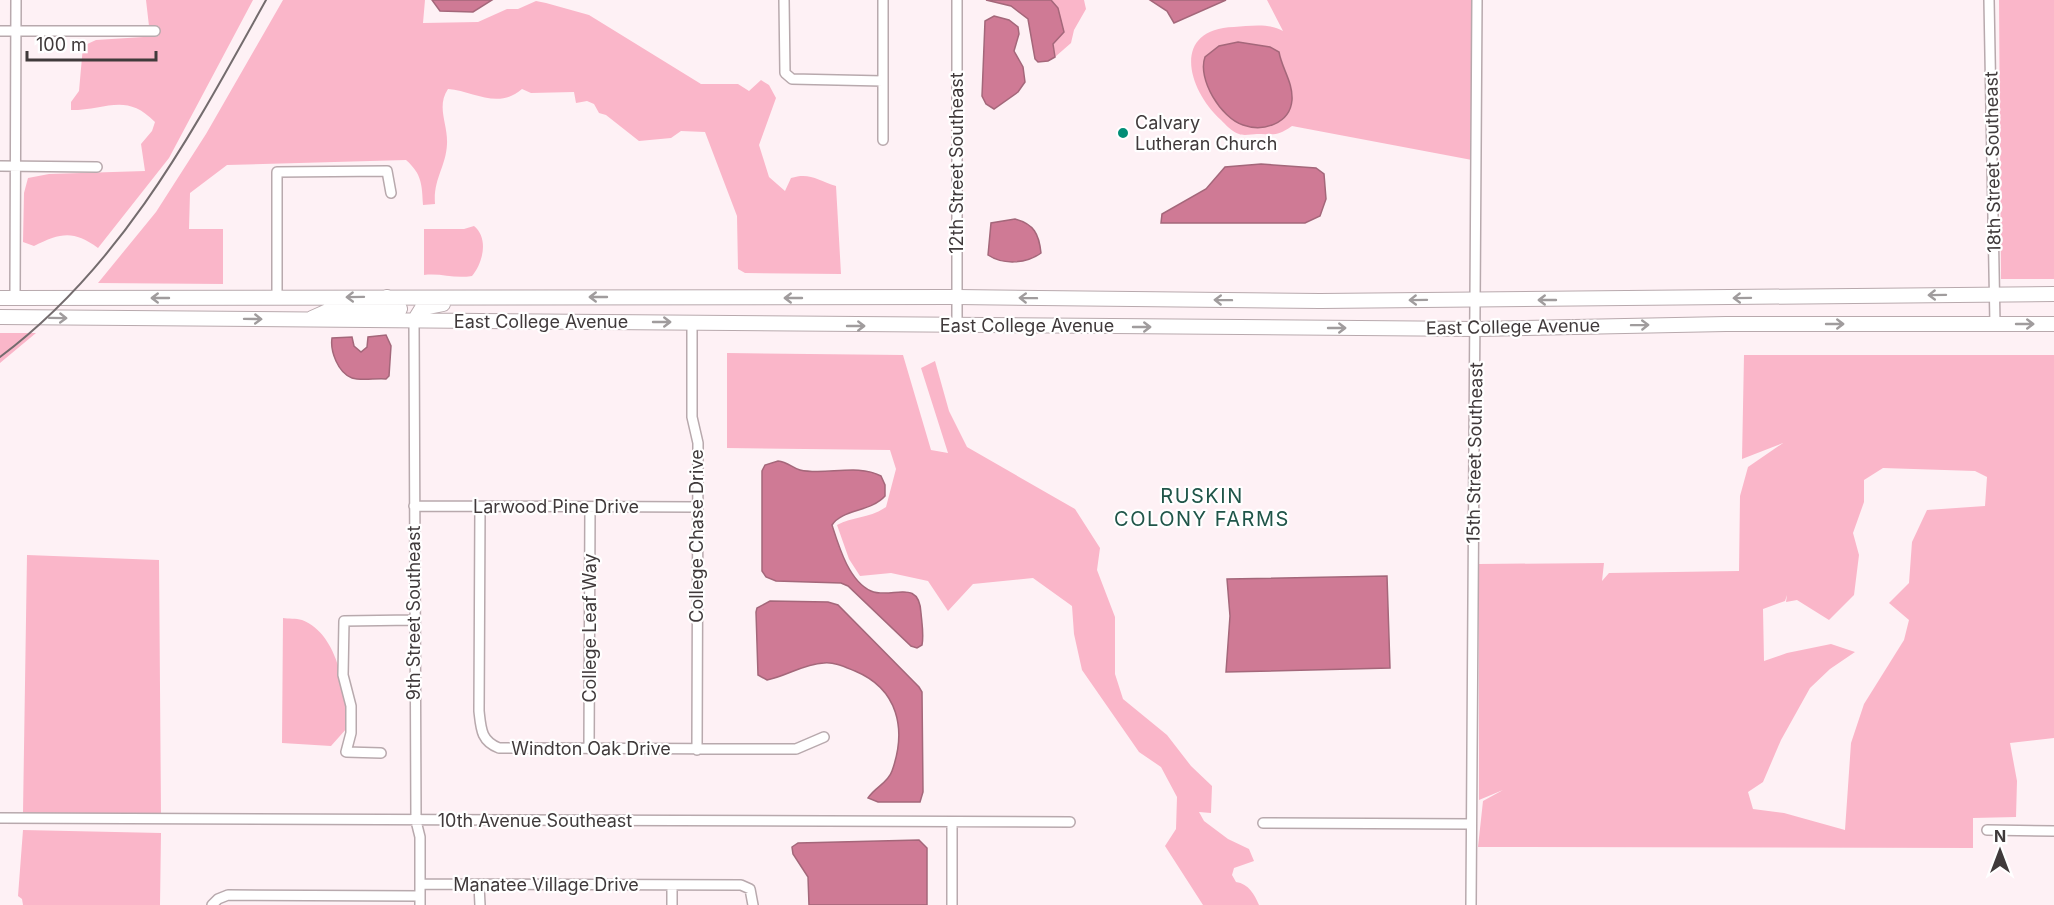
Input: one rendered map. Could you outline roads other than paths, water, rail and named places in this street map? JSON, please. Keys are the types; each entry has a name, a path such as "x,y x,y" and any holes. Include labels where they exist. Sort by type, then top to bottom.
{"main road":[{"name":"East College Avenue","path":"0,297 957,297 1309,301 2054,294"},
{"path":"387,297 414,321 422,308 434,304 488,304 524,297"},
{"path":"307,320 330,310 397,311 400,309"},
{"name":"East College Avenue","path":"0,317 1477,329 1726,324 2054,324"}],"street":[{"path":"15,298 16,0"},
{"path":"784,0 785,73 792,79 883,81"},
{"path":"883,0 883,140"},
{"name":"12th Street Southeast","path":"957,0 957,326"},
{"name":"15th Street Southeast","path":"1471,905 1477,329 1476,0"},
{"name":"18th Street Southeast","path":"1989,0 1995,324"},
{"path":"0,31 155,31"},
{"path":"0,166 97,167"},
{"path":"277,298 277,172 387,171 391,193"},
{"name":"9th Street Southeast","path":"414,321 416,821 420,837 420,900"},
{"name":"College Chase Drive","path":"692,322 692,417 698,443 697,750"},
{"name":"Larwood Pine Drive","path":"414,507 698,507"},
{"name":"Windton Oak Drive","path":"480,507 479,711 482,736 488,743 499,748 796,749 824,737"},
{"name":"College Leaf Way","path":"589,748 590,507"},
{"path":"381,753 346,752 351,724 351,706 343,675 344,621 414,620"},
{"name":"10th Avenue Southeast","path":"0,818 1070,822"},
{"path":"952,822 952,905"},
{"path":"1263,823 1471,824"},
{"path":"1987,830 2054,831"},
{"name":"Manatee Village Drive","path":"420,884 741,885 750,889 753,905"},
{"path":"479,885 480,905"},
{"path":"672,885 672,905"},
{"path":"212,905 228,895 420,900"}],"railway":[{"path":"0,357 44,321 83,281 119,238 152,193 182,146 266,0"}],"place":[{"name":"Calvary Lutheran Church","path":"1123,133"}],"district":[{"name":"RUSKIN COLONY FARMS","path":"1202,508"}]}
